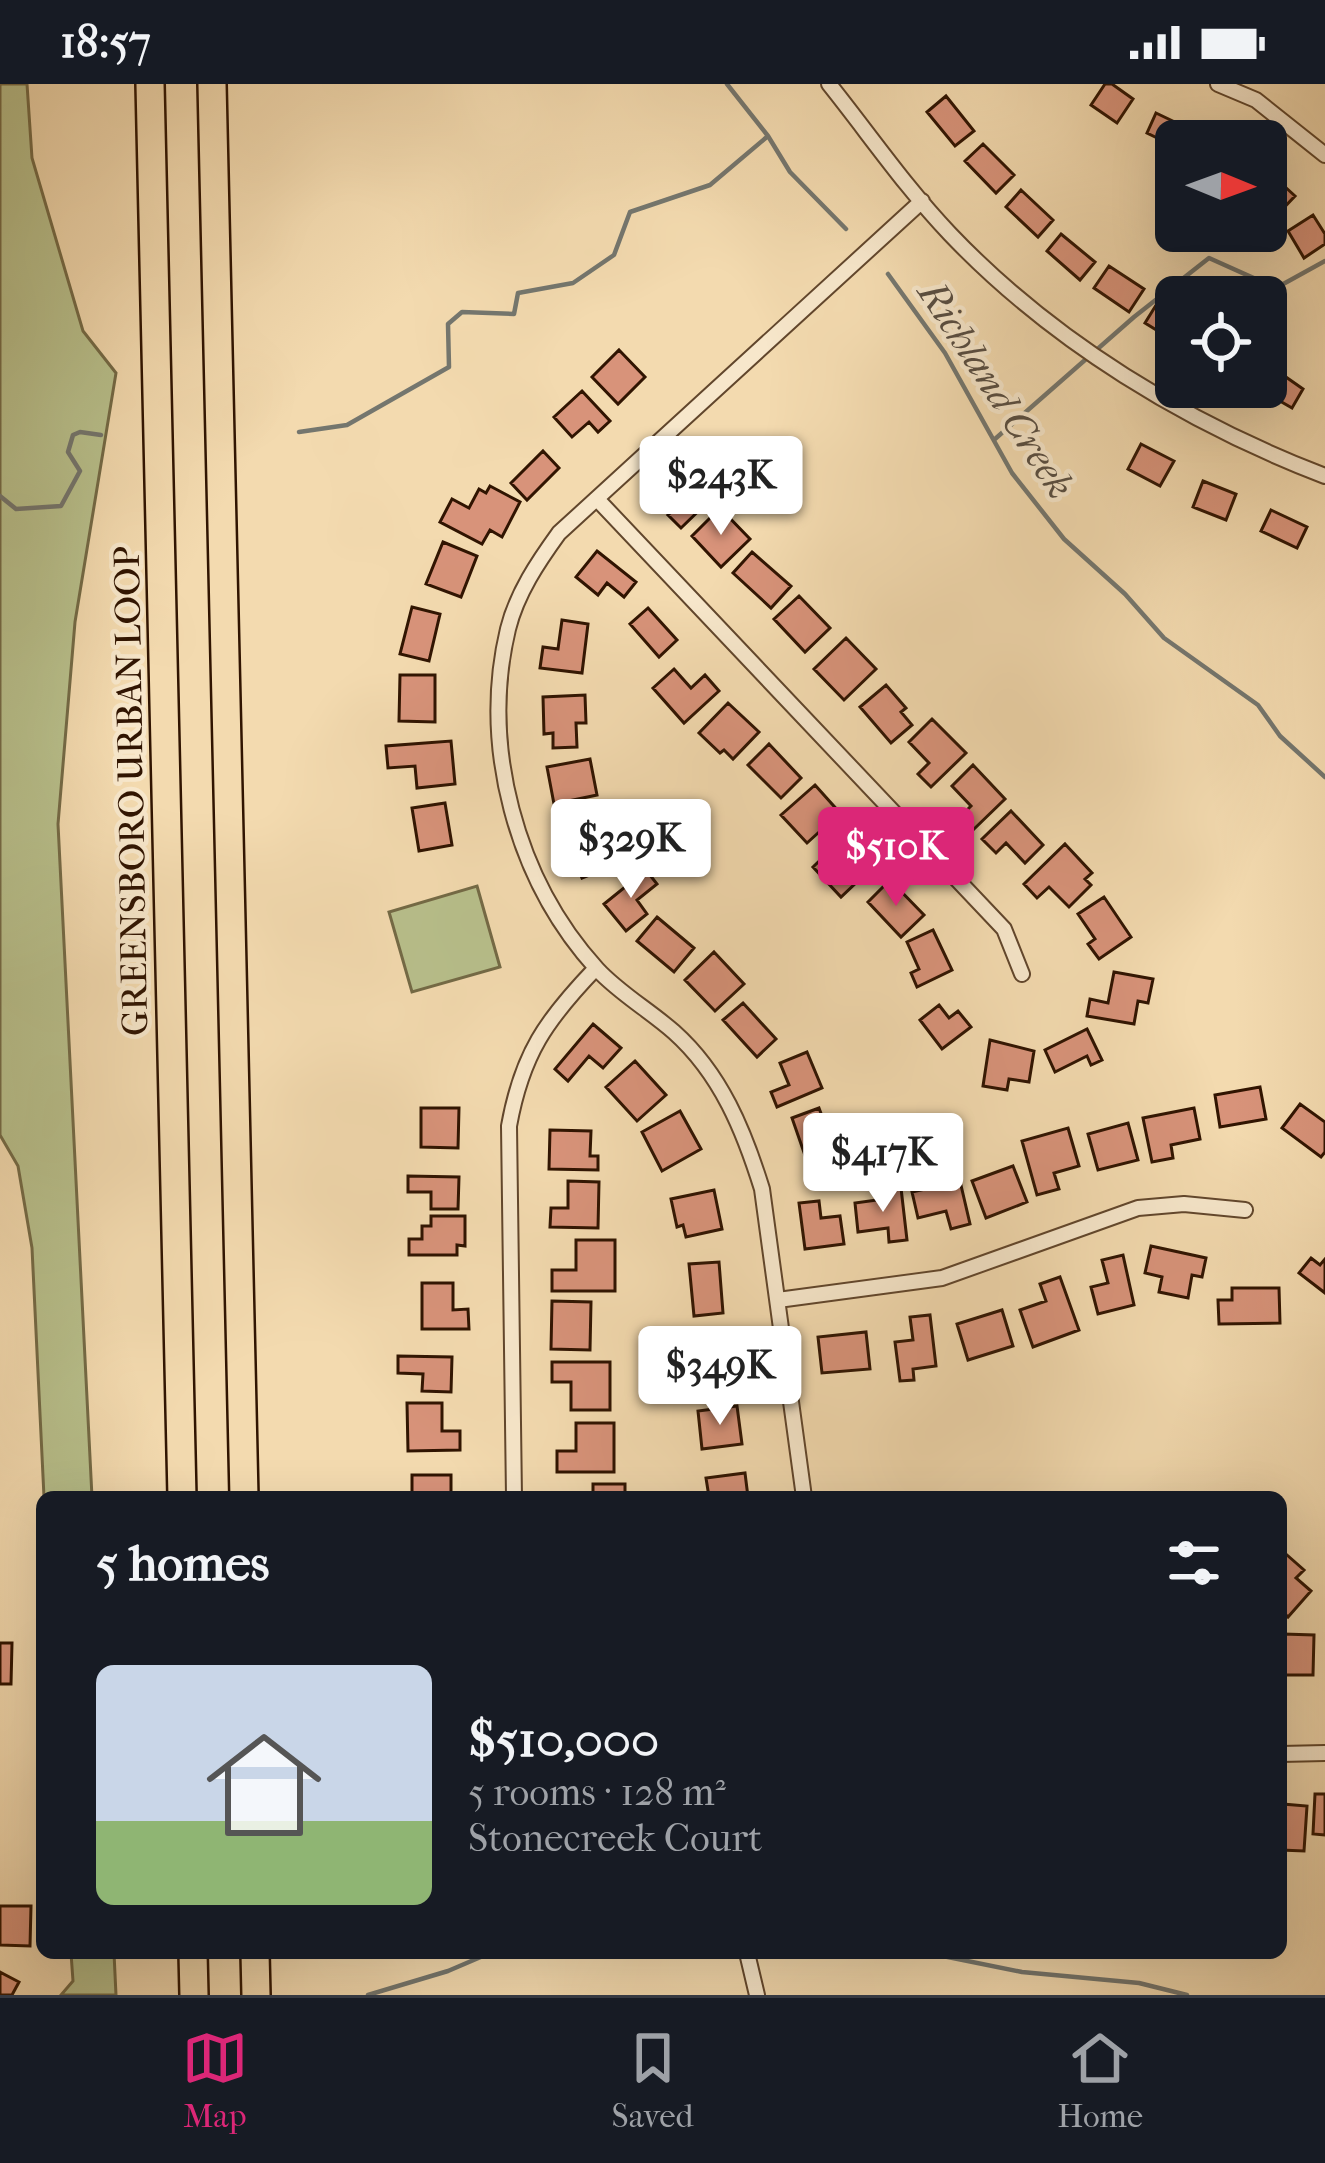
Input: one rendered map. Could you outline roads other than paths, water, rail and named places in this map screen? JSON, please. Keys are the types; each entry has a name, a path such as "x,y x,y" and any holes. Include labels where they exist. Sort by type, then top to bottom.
{"highway":[{"name":"GREENSBORO URBAN LOOP","path":"150,84 182,1491"},
{"path":"212,84 244,1491"},
{"path":"193,1959 194,1995"},
{"path":"255,1959 256,1995"}],"street":[{"path":"830,84 952,236 1017,296 1110,367 1269,454 1325,476"},
{"path":"1218,84 1256,100 1325,155"},
{"path":"803,1491 762,1189 747,1140 706,1066 680,1037 596,968 547,904 517,830 501,758 500,688 508,627 530,574 559,533 922,201"},
{"path":"597,499 1004,929 1022,974"},
{"path":"514,1491 509,1126 517,1082 551,1016 596,968"},
{"path":"778,1300 942,1278 1138,1208 1184,1204 1245,1210"},
{"path":"1287,1754 1325,1753"},
{"path":"748,1959 757,1995"}],"waterway":[{"name":"Richland Creek","path":"727,84 790,172 846,229"},
{"path":"299,432 347,425 449,367 448,324 462,312 514,314 518,293 573,283 614,255 630,212 710,185 768,136"},
{"path":"995,439 1209,258 1276,288 1325,261"},
{"name":"Richland Creek","path":"888,274 945,353 1012,473 1064,539 1125,594 1164,638 1258,705 1280,736 1325,777"},
{"path":"0,496 16,509 61,506 80,471 68,452 73,435 101,435"},
{"path":"368,1995 476,1959"},
{"path":"958,1959 1022,1972 1139,1983 1187,1995"}]}
